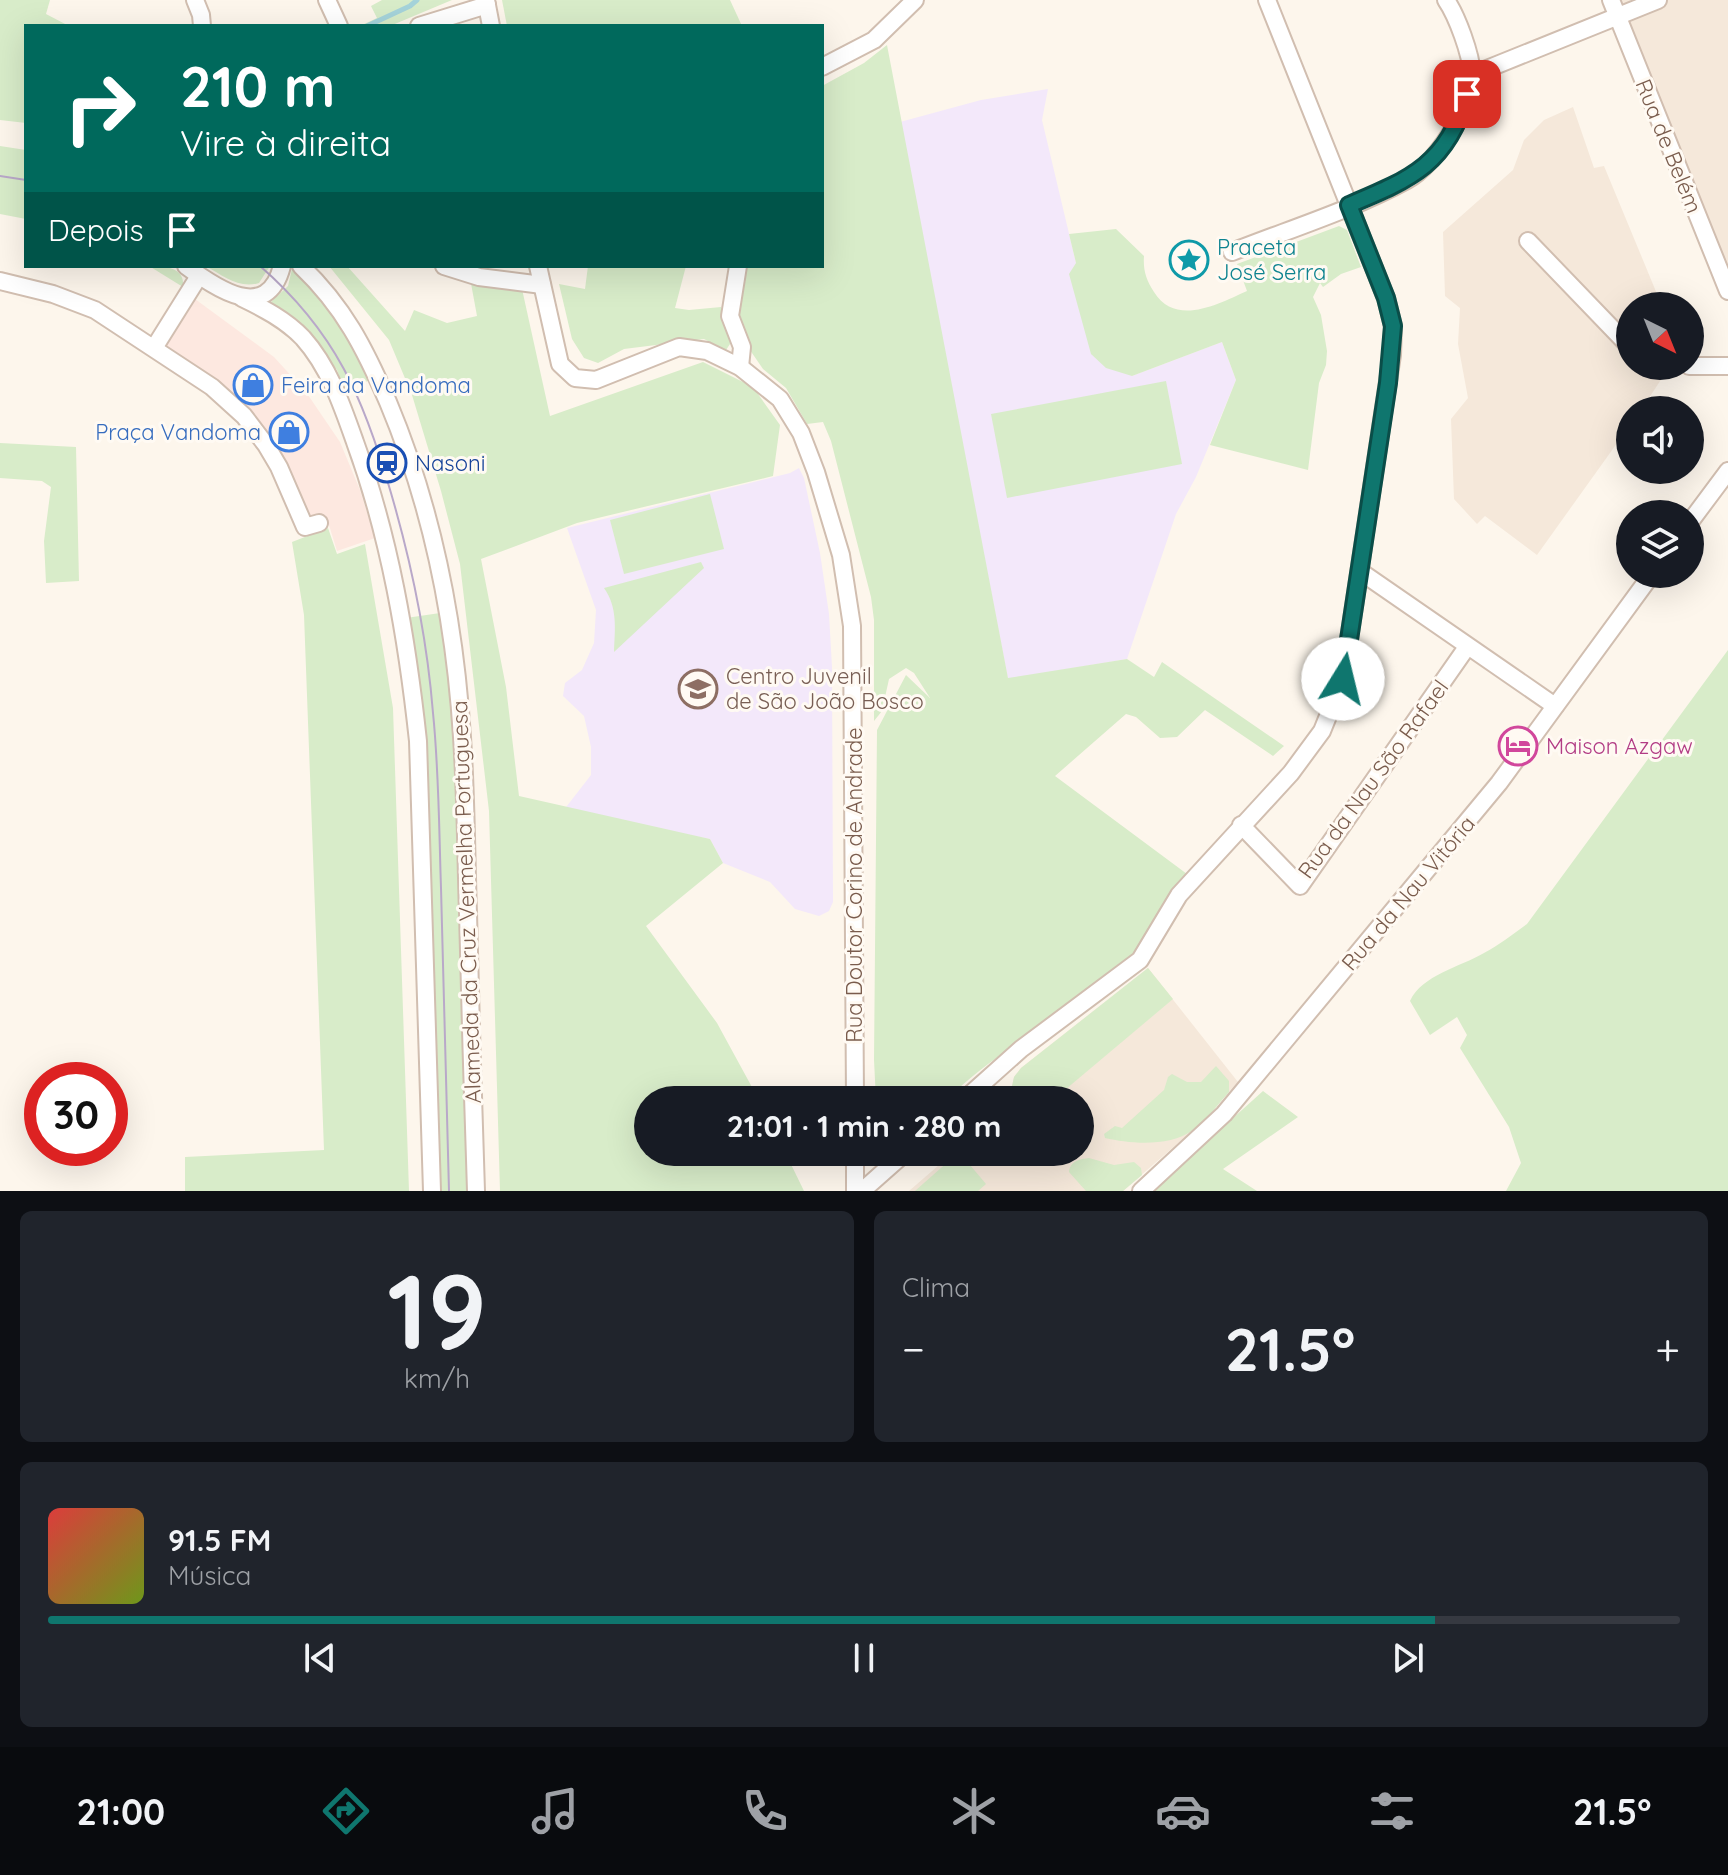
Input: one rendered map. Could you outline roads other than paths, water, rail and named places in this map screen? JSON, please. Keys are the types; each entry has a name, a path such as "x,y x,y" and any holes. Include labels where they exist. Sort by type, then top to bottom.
{"street":[{"path":"195,0 202,24"},
{"path":"327,0 338,24"},
{"path":"980,1086 1021,1049 1140,960 1179,895 1291,773 1322,731 1343,679 1392,355 1393,326 1386,298 1267,0"},
{"path":"1232,252 1410,179 1440,151 1462,113 1472,75 1457,16 1446,0"},
{"path":"1472,75 1614,8 1658,0"},
{"path":"824,66 874,40 894,23 911,1"},
{"path":"425,24 486,3 491,24"},
{"name":"Rua de Belém","path":"1614,8 1728,291"},
{"path":"1528,241 1616,332"},
{"path":"242,298 256,298 270,290 281,268"},
{"name":"Alameda da Cruz Vermelha Portuguesa","path":"303,268 327,292 354,329 380,383 401,432 416,479 443,590 462,737 476,1191"},
{"path":"450,268 479,277 542,285"},
{"name":"Rua Doutor Corino de Andrade","path":"538,268 560,364 575,378 596,380 679,347 707,351 740,367 780,399 801,433 841,555 852,626 855,1086"},
{"path":"738,268 730,316 742,347 740,367"},
{"path":"154,348 193,271"},
{"name":"Alameda da Cruz Vermelha Portuguesa","path":"193,271 293,328 324,366 340,401 380,515 410,670 418,741 432,1191"},
{"path":"0,281 53,294 95,310 212,387 244,416 279,467 305,527 319,523"},
{"path":"1704,366 1728,366"},
{"path":"1704,503 1728,471"},
{"path":"1361,572 1555,706"},
{"name":"Rua da Nau Vitória","path":"1141,1191 1224,1114 1499,783 1642,588"},
{"name":"Rua da Nau São Rafael","path":"1241,825 1300,886 1467,647"},
{"path":"855,1166 855,1191"},
{"path":"862,1191 890,1166"}],"waterway":[{"path":"371,24 417,0"}],"tram line":[{"path":"0,176 24,180"},
{"path":"262,268 309,316 328,342 358,397 391,493 418,602 427,657 436,757 449,1191"}],"place":[{"name":"Praceta José Serra","path":"1189,260"},
{"name":"Feira da Vandoma","path":"253,385"},
{"name":"Praça Vandoma","path":"289,432"},
{"name":"Nasoni","path":"387,463"},
{"name":"Centro Juvenil de São João Bosco","path":"698,689"},
{"name":"Maison Azgaw","path":"1518,746"}]}
